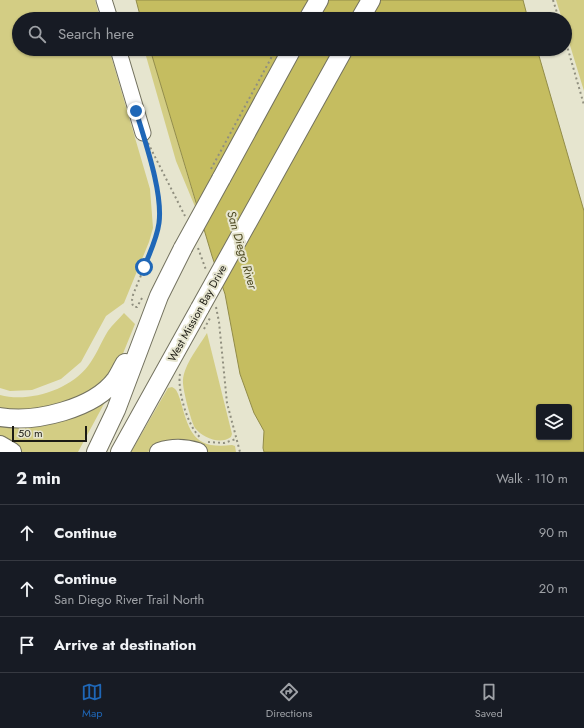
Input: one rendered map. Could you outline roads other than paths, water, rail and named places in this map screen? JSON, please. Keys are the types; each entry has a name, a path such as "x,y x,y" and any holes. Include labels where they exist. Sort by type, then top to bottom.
{"main road":[{"path":"312,12 319,0"},
{"path":"364,12 371,0"},
{"path":"96,452 116,410 149,321 168,276 288,56"},
{"name":"West Mission Bay Drive","path":"120,452 340,56"},
{"path":"0,418 29,419 57,414 82,404 102,393 116,380 149,321"},
{"path":"0,444 12,452"},
{"path":"159,452 169,449 191,450 198,452"}],"street":[{"path":"104,0 108,12"},
{"path":"120,56 143,133"}],"water":[{"path":"136,0 523,0 526,12 139,12"},
{"name":"San Diego River","path":"152,56 539,56 584,211 584,452 264,452 264,431 254,413 240,374 225,294 212,256"}]}
